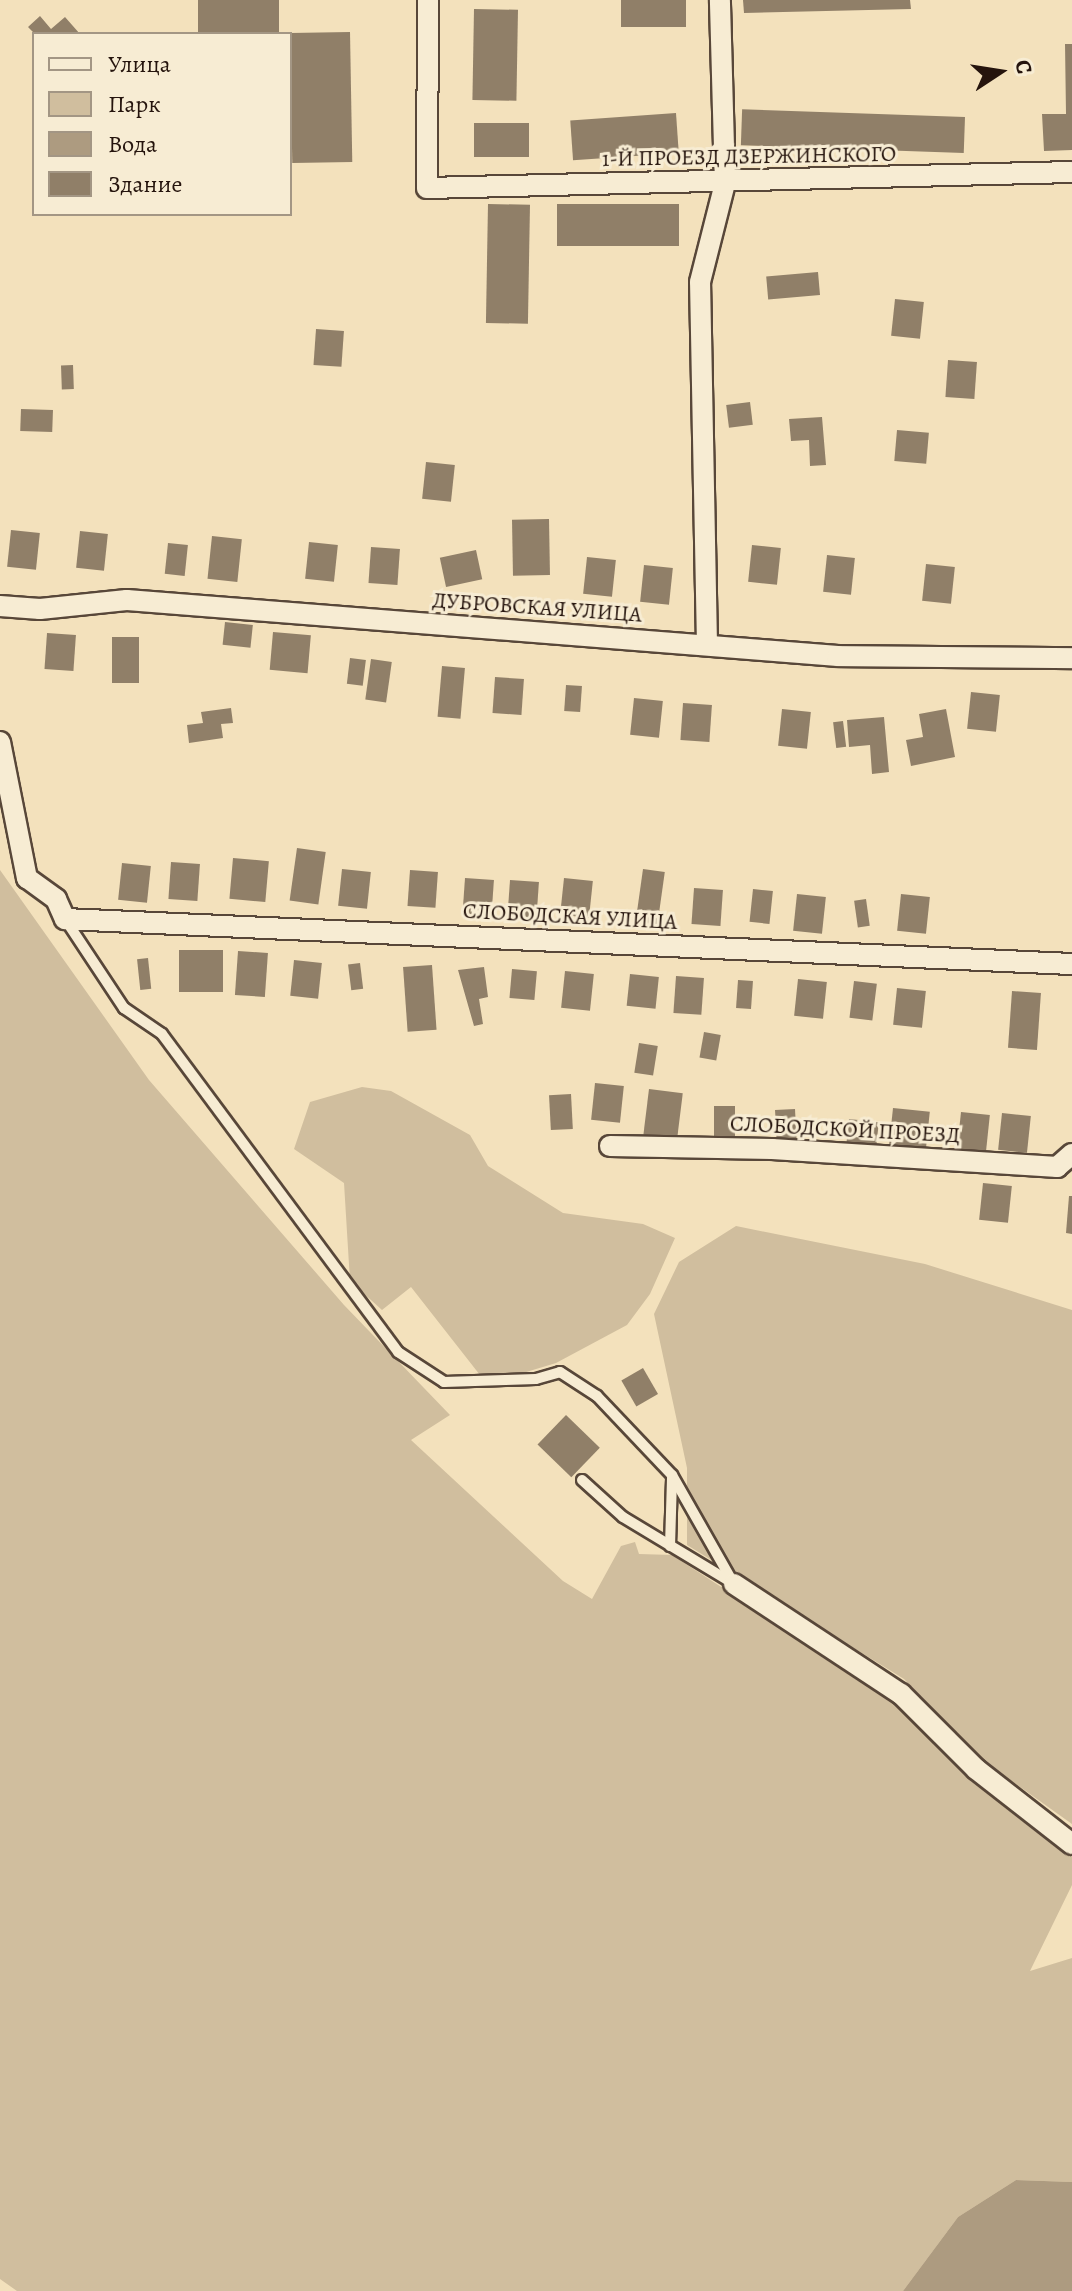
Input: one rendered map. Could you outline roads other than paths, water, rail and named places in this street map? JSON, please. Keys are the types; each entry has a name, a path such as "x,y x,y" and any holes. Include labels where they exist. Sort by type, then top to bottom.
{"street":[{"name":"1-Й ПРОЕЗД ДЗЕРЖИНСКОГО","path":"428,0 427,188 1072,172"},
{"path":"707,645 700,282 725,183 720,0"},
{"name":"ДУБРОВСКАЯ УЛИЦА","path":"0,606 40,609 127,600 838,656 1072,658"},
{"path":"0,742 27,878 56,899 65,919"},
{"name":"СЛОБОДСКАЯ УЛИЦА","path":"65,919 1072,964"},
{"name":"СЛОБОДСКОЙ ПРОЕЗД","path":"610,1146 786,1149 1057,1167 1072,1154"},
{"path":"734,1584 901,1694 976,1769 1072,1844"}],"lane":[{"path":"65,919 124,1008 162,1034 398,1352 444,1382 536,1379 560,1372 597,1396 672,1475 734,1584"},
{"path":"670,1546 672,1475"},
{"path":"582,1480 623,1517 734,1584"}],"water":[{"path":"1016,2180 1072,2182 1072,2291 903,2291 958,2217"}]}
